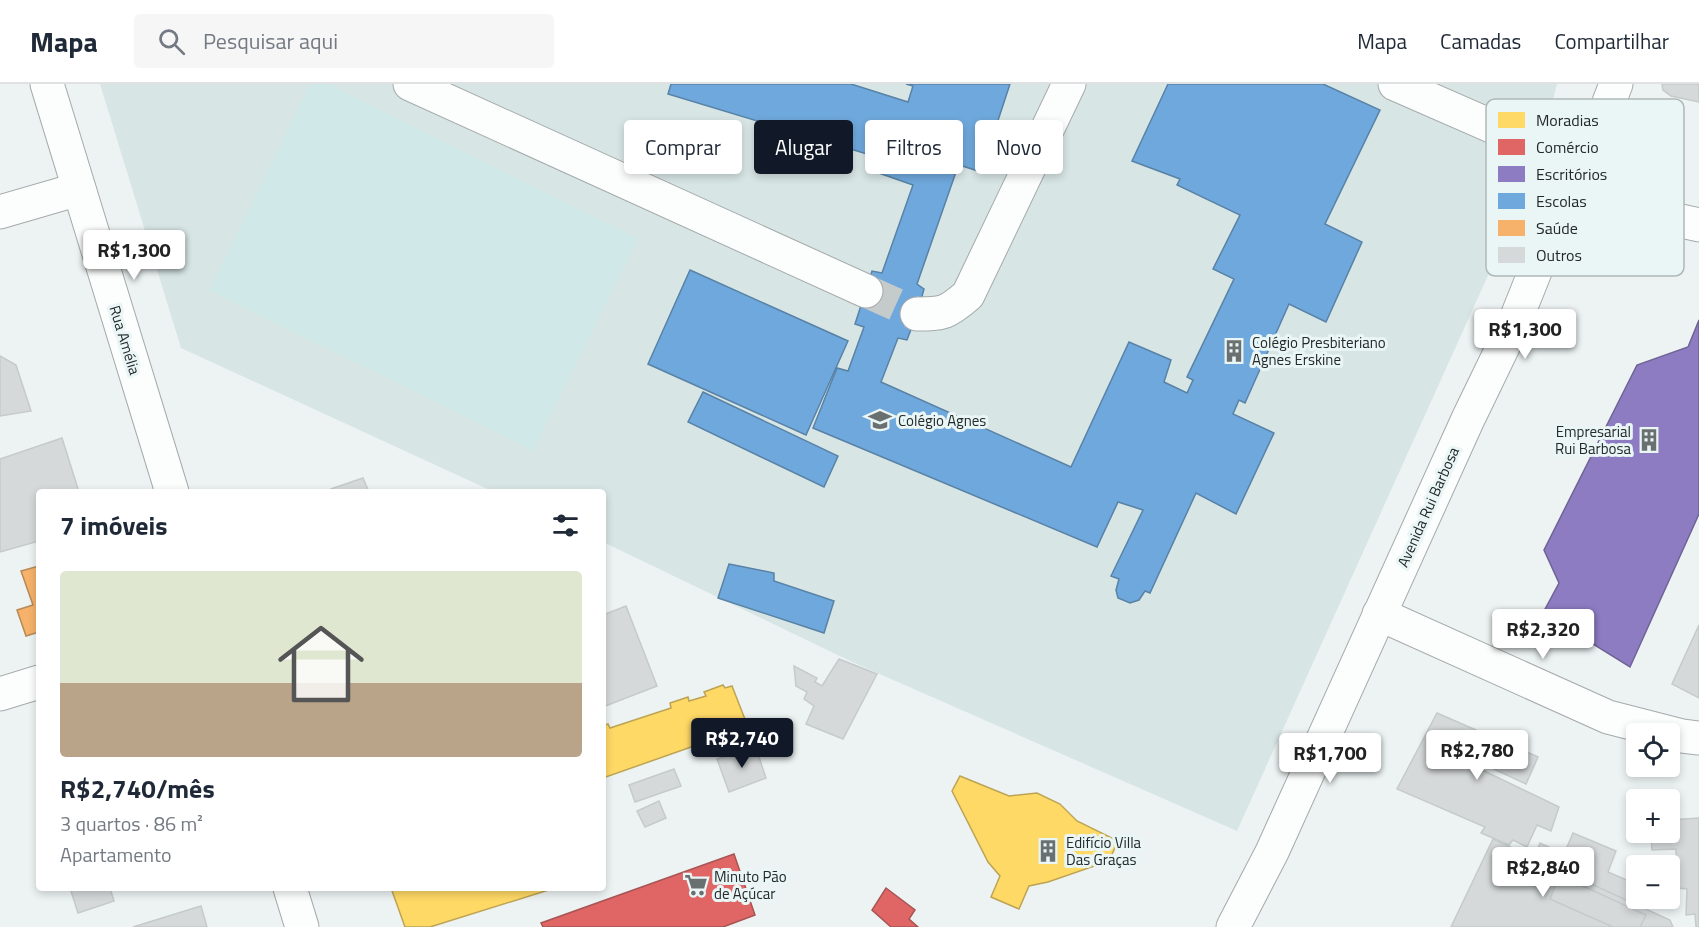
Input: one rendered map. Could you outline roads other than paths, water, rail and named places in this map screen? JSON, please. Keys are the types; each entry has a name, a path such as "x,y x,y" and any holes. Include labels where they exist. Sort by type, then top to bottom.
{"main road":[{"name":"Rua Amélia","path":"47,84 171,489"},
{"path":"410,84 866,291"},
{"path":"916,314 940,314 954,307 968,295 1069,84"},
{"path":"1395,84 1486,124"},
{"name":"Avenida Rui Barbosa","path":"1610,99 1616,84"},
{"path":"0,212 79,189"},
{"path":"1684,222 1699,225"},
{"name":"Avenida Rui Barbosa","path":"1233,927 1272,852 1379,614 1514,324 1533,276"},
{"path":"1379,614 1608,717 1682,736 1699,738"},
{"path":"0,694 36,683"},
{"path":"292,891 302,927"}],"tunnel":[{"path":"866,291 917,314"}],"place":[{"name":"Colégio Presbiteriano Agnes Erskine","path":"1234,351"},
{"name":"Colégio Agnes","path":"880,420"},
{"name":"Empresarial Rui Barbosa","path":"1649,440"},
{"name":"Edifício Villa Das Graças","path":"1048,851"},
{"name":"Minuto Pão de Açúcar","path":"696,885"}]}
